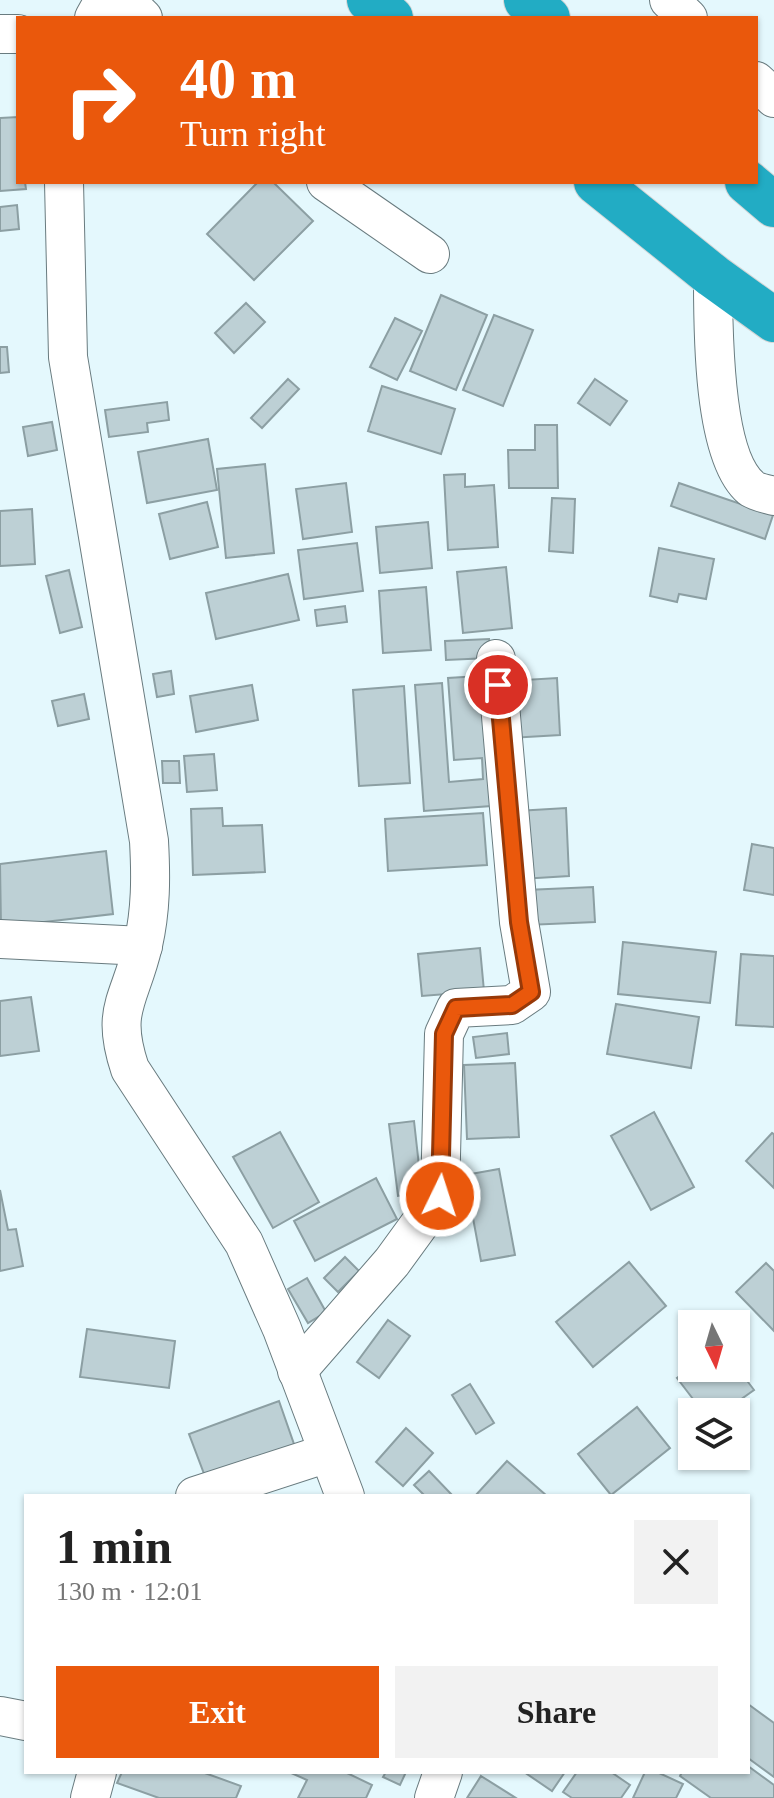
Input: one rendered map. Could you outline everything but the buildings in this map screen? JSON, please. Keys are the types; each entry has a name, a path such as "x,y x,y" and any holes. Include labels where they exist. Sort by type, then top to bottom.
{"highway":[{"path":"369,0 389,16"},
{"path":"526,0 546,16"},
{"path":"598,184 713,276 774,320"},
{"path":"749,184 774,205"}],"street":[{"path":"125,0 141,16"},
{"path":"669,0 686,16"},
{"path":"758,83 774,98"},
{"path":"64,184 68,357 149,841 152,893 143,946 119,1020 121,1044 130,1069 244,1243 344,1494"},
{"path":"329,184 430,254"},
{"path":"713,276 717,379 730,461 752,489 774,496"},
{"path":"297,1371 392,1262 440,1196 444,1034 456,1008 512,1005 531,992 519,922 496,659"},
{"path":"0,939 143,946"},
{"path":"201,1494 328,1453"},
{"path":"0,1716 24,1721"},
{"path":"90,1798 96,1774"},
{"path":"434,1798 442,1774"}],"route":[{"path":"440,1196 443,1180 440,1094 444,1034 456,1008 512,1005 531,992 519,922 498,685"}]}
